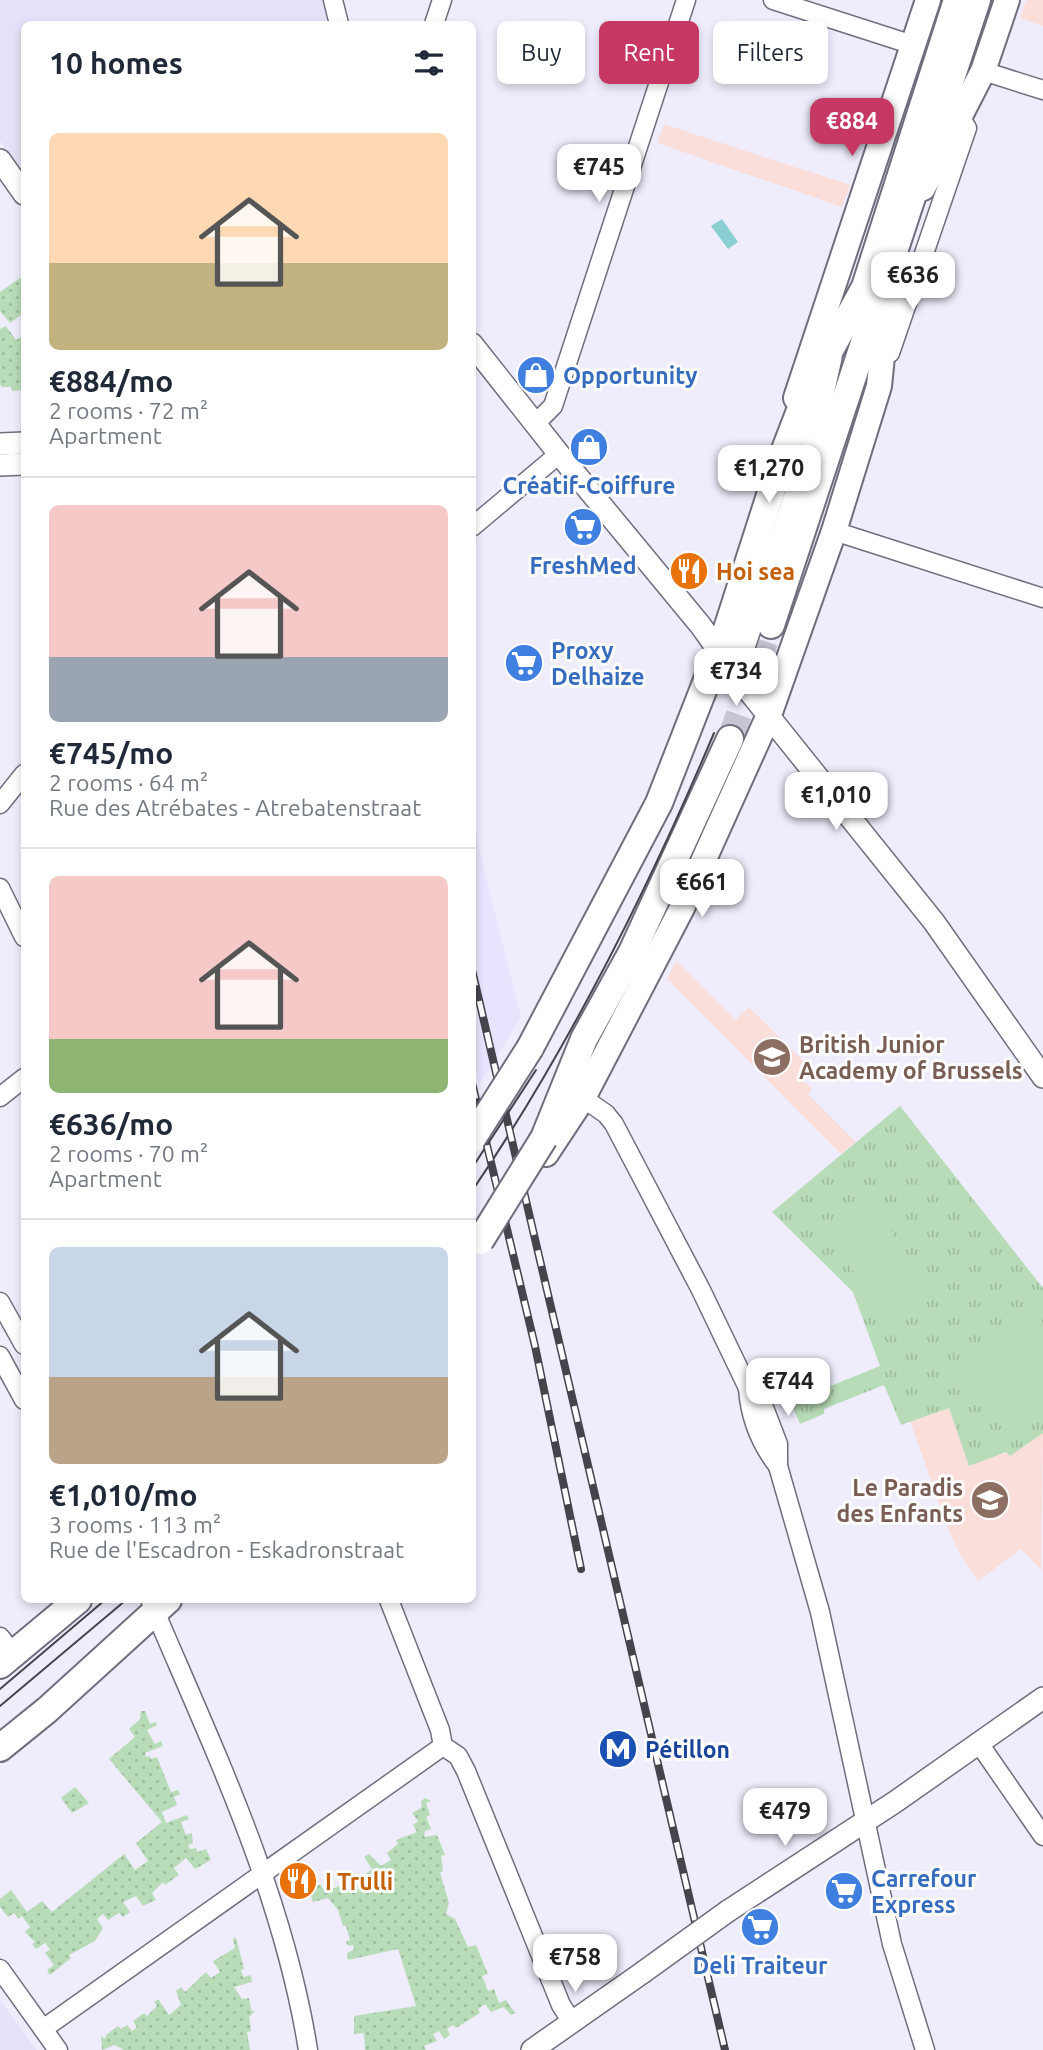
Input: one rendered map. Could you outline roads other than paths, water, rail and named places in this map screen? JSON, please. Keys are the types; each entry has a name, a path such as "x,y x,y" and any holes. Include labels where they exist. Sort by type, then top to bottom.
{"main road":[{"path":"783,455 811,349 928,0"},
{"path":"476,1133 530,1048 659,803 719,651 783,455 808,390 865,287 957,0"},
{"path":"771,625 977,0"},
{"path":"910,206 931,177 983,71 1007,0"},
{"path":"476,1245 545,1146 583,1098 682,908 769,715 834,531 879,386 884,337 902,231"},
{"path":"545,1146 584,1039 654,906 730,739"},
{"path":"4,1652 74,1603"},
{"path":"0,1748 47,1710 158,1603"}],"street":[{"path":"333,0 338,21"},
{"path":"435,21 442,0"},
{"path":"535,424 553,406 686,0"},
{"path":"773,0 913,46"},
{"path":"983,71 1043,90"},
{"path":"879,386 967,128 959,116"},
{"path":"0,160 21,190"},
{"path":"735,674 812,444 834,345"},
{"path":"476,349 701,626 735,674 934,922 1043,1077"},
{"path":"0,444 21,443"},
{"path":"476,524 559,454"},
{"path":"0,465 21,464"},
{"path":"834,531 1043,598"},
{"path":"0,804 13,781"},
{"path":"0,888 21,931"},
{"path":"0,1097 21,1080"},
{"path":"583,1098 606,1114 614,1124 697,1281 748,1388 762,1405 778,1444 778,1466 820,1612 892,1944 925,2050"},
{"path":"0,1302 21,1340"},
{"path":"0,1356 21,1395"},
{"path":"158,1603 264,1872 293,1968 308,2050"},
{"path":"390,1603 440,1730 443,1746 458,1756 466,1771 561,2005 572,2022"},
{"path":"531,2050 728,1911 865,1821 1043,1698"},
{"path":"978,1742 1043,1836"},
{"path":"43,2029 443,1746"},
{"path":"0,1969 58,2050"}],"tunnel":[{"path":"730,739 771,625"}],"tram line":[{"path":"476,1185 508,1137 574,1025 662,852 714,733"},
{"path":"476,1162 536,1070"},
{"path":"0,1689 101,1603"},
{"path":"0,1706 122,1603"}],"railway":[{"path":"476,987 725,2050"},
{"path":"476,1100 535,1346 581,1569"}],"place":[{"name":"Opportunity","path":"536,375"},
{"name":"Créatif-Coiffure","path":"589,447"},
{"name":"FreshMed","path":"583,527"},
{"name":"Hoi sea","path":"689,571"},
{"name":"Proxy Delhaize","path":"524,663"},
{"name":"British Junior Academy of Brussels","path":"772,1057"},
{"name":"Le Paradis des Enfants","path":"990,1500"},
{"name":"Pétillon","path":"618,1749"},
{"name":"I Trulli","path":"298,1881"},
{"name":"Carrefour Express","path":"844,1891"},
{"name":"Deli Traiteur","path":"760,1927"}]}
